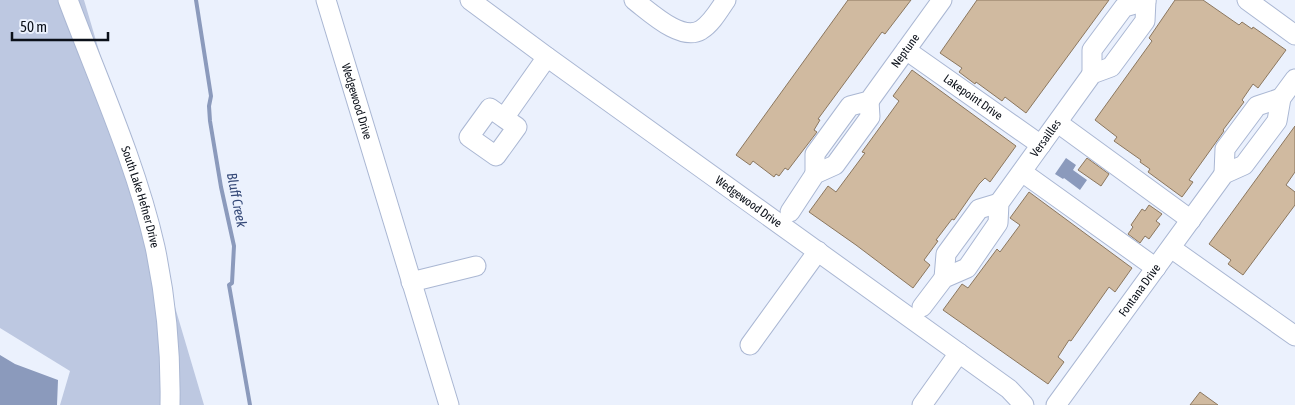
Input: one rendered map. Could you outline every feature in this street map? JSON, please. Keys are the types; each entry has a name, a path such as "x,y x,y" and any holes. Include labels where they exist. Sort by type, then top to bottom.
{"street":[{"name":"South Lake Hefner Drive","path":"68,0 124,146 155,246 168,326 171,362 170,405"},
{"name":"Wedgewood Drive","path":"326,0 449,405"},
{"name":"Wedgewood Drive","path":"470,0 547,58 1009,389 1024,405"},
{"path":"634,0 678,31 692,34 701,30 709,23 726,0"},
{"name":"Neptune","path":"790,212 815,174 815,154 850,106 869,101 942,0"},
{"name":"Versailles","path":"922,307 944,278 967,268 998,224 999,203 1092,74 1112,66 1145,21 1146,0 1124,7 1092,50 1092,74"},
{"path":"1247,0 1295,35"},
{"name":"Lakepoint Drive","path":"906,50 1041,145"},
{"path":"504,118 547,58"},
{"name":"Fontana Drive","path":"1056,405 1224,174 1244,165 1277,121 1281,98 1295,79"},
{"path":"1224,174 1225,150 1257,106 1281,98"},
{"path":"1058,123 1191,220"},
{"path":"1022,172 1156,268"},
{"path":"944,278 946,254 979,208 999,203"},
{"path":"1172,248 1295,336"},
{"path":"750,345 818,251"},
{"path":"411,282 476,266"},
{"path":"922,405 959,353"}],"shaded area":[{"path":"0,0 84,0 204,405 60,405 70,371 0,328"},
{"path":"1066,158 1076,165 1073,170 1087,180 1080,190 1055,174"},
{"path":"0,355 15,364 58,380 57,405 0,405"}],"building":[{"path":"848,0 911,0 885,34 882,32 818,119 820,120 814,130 817,132 788,170 785,168 779,176 776,174 774,177 753,161 750,165 736,155"},
{"path":"977,0 1109,0 1026,113 1005,97 1002,101 976,82 975,84 959,72 962,68 940,53"},
{"path":"1175,0 1203,0 1239,25 1242,22 1252,29 1253,27 1286,50 1258,88 1253,84 1242,100 1244,102 1189,180 1193,182 1182,197 1148,172 1150,169 1140,162 1141,160 1114,141 1117,137 1095,120 1152,41 1149,38"},
{"path":"912,70 1016,146 990,182 985,178 979,184 954,220 952,219 936,240 938,241 924,260 930,265 913,288 809,212 828,186 836,192 865,153 862,152 899,101 893,96"},
{"path":"1295,126 1295,172 1286,185 1295,192 1295,205 1243,275 1228,264 1231,260 1209,244"},
{"path":"1087,158 1109,174 1101,186 1078,170"},
{"path":"1029,192 1132,268 1115,292 1109,287 1071,341 1069,340 1058,357 1064,362 1048,384 943,310 962,284 968,288 997,249 1000,252 1020,225 1010,218"},
{"path":"1149,205 1162,214 1156,221 1160,224 1149,239 1145,236 1140,243 1128,234 1133,227 1131,225 1142,209 1145,211"},
{"path":"1200,392 1218,405 1190,405"}],"waterway":[{"name":"Bluff Creek","path":"196,0 211,96 209,106 210,121 221,187 234,246 232,283 229,285 250,405"}]}
